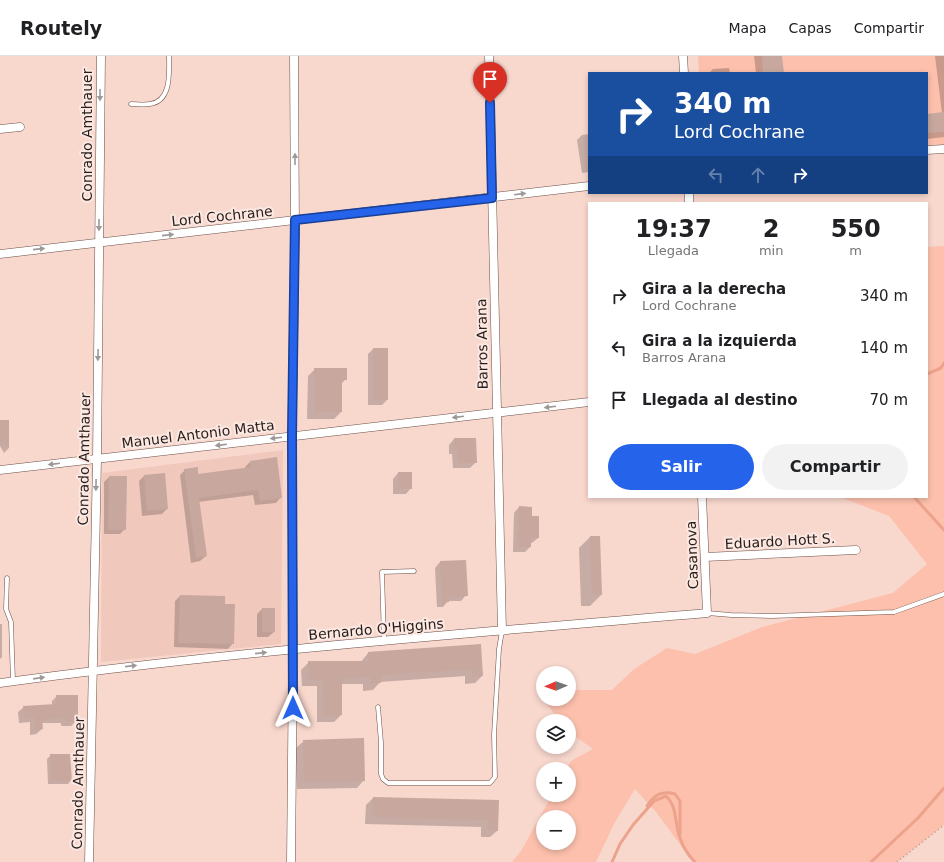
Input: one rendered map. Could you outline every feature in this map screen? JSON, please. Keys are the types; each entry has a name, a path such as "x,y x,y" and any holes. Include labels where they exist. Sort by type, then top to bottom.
{"street":[{"name":"Conrado Amthauer","path":"89,862 97,459 100,56"},
{"path":"291,862 293,650 292,436 295,220 294,56"},
{"name":"Barros Arana","path":"489,56 502,631"},
{"path":"683,56 684,72"},
{"path":"0,129 20,127"},
{"path":"928,150 944,149"},
{"name":"Lord Cochrane","path":"0,254 588,186"},
{"name":"Manuel Antonio Matta","path":"0,472 11,469 588,402"},
{"name":"Casanova","path":"702,498 707,613"},
{"name":"Eduardo Hott S.","path":"705,557 856,550"},
{"name":"Bernardo O'Higgins","path":"0,683 92,670 293,650 707,613"}],"lane":[{"path":"131,104 152,104 163,97 170,79 169,56"},
{"path":"384,641 382,572 414,571"},
{"path":"7,578 6,610 11,622 13,681"},
{"path":"707,613 772,616 894,612 944,594"},
{"path":"378,707 381,742 381,774 388,783 490,783 494,779 495,774 494,735 499,649 502,631"}],"path":[{"path":"897,862 944,825"}],"shaded area":[{"path":"698,56 944,56 944,147 928,149 928,72 699,72"},
{"path":"944,246 944,825 897,862 693,862 656,812 635,789 614,824 596,862 512,862 521,851 536,824 536,850 576,850 576,810 544,810 548,802 576,802 576,762 570,762 593,749 576,737 576,714 555,714 548,706 576,706 576,690 612,690 634,669 667,648 695,654 762,627 893,593 927,564 889,516 843,498 928,498 928,247"},
{"path":"283,450 281,644 101,662 102,473"}],"building":[{"path":"762,56 782,56 784,72 763,72"},
{"path":"944,112 944,132 928,133 928,114"},
{"path":"373,348 388,348 388,400 373,400"},
{"path":"314,368 347,368 347,380 342,380 342,412 314,412"},
{"path":"0,420 9,420 9,449 4,441 0,444"},
{"path":"454,438 476,438 477,463 458,463 457,449 454,449"},
{"path":"277,457 282,498 260,501 258,490 199,498 207,556 196,558 184,469 198,467 198,474 251,467 250,461"},
{"path":"398,472 412,472 412,489 398,489"},
{"path":"165,473 168,509 147,511 144,475"},
{"path":"109,476 127,476 126,530 108,530"},
{"path":"519,506 532,507 532,516 539,516 539,538 531,538 531,547 518,547"},
{"path":"590,536 600,536 602,595 592,595"},
{"path":"466,560 468,596 449,597 449,602 442,603 440,561"},
{"path":"180,595 225,596 225,604 235,604 234,644 178,643"},
{"path":"262,608 275,608 275,632 262,632"},
{"path":"481,644 483,676 472,677 472,669 381,675 381,683 370,684 370,677 342,678 342,715 324,716 323,679 308,680 308,661 369,661 368,652"},
{"path":"56,695 78,695 78,721 66,721 66,718 42,719 43,729 35,730 35,718 24,718 23,706 56,704"},
{"path":"364,738 365,781 304,782 303,740"},
{"path":"50,754 70,754 72,781 51,781"},
{"path":"373,797 499,800 498,831 488,830 488,820 372,817"}],"waterway":[{"path":"928,374 941,368 944,363"},
{"path":"915,498 944,530"},
{"path":"871,862 918,818 944,788"},
{"path":"647,806 652,799 659,794 675,794 680,801 680,834"},
{"path":"612,862 620,844 633,825 654,801 666,796 670,800 674,810 678,832 683,845 695,862"}],"route":[{"path":"293,708 292,436 295,220 492,198 490,103"}]}
